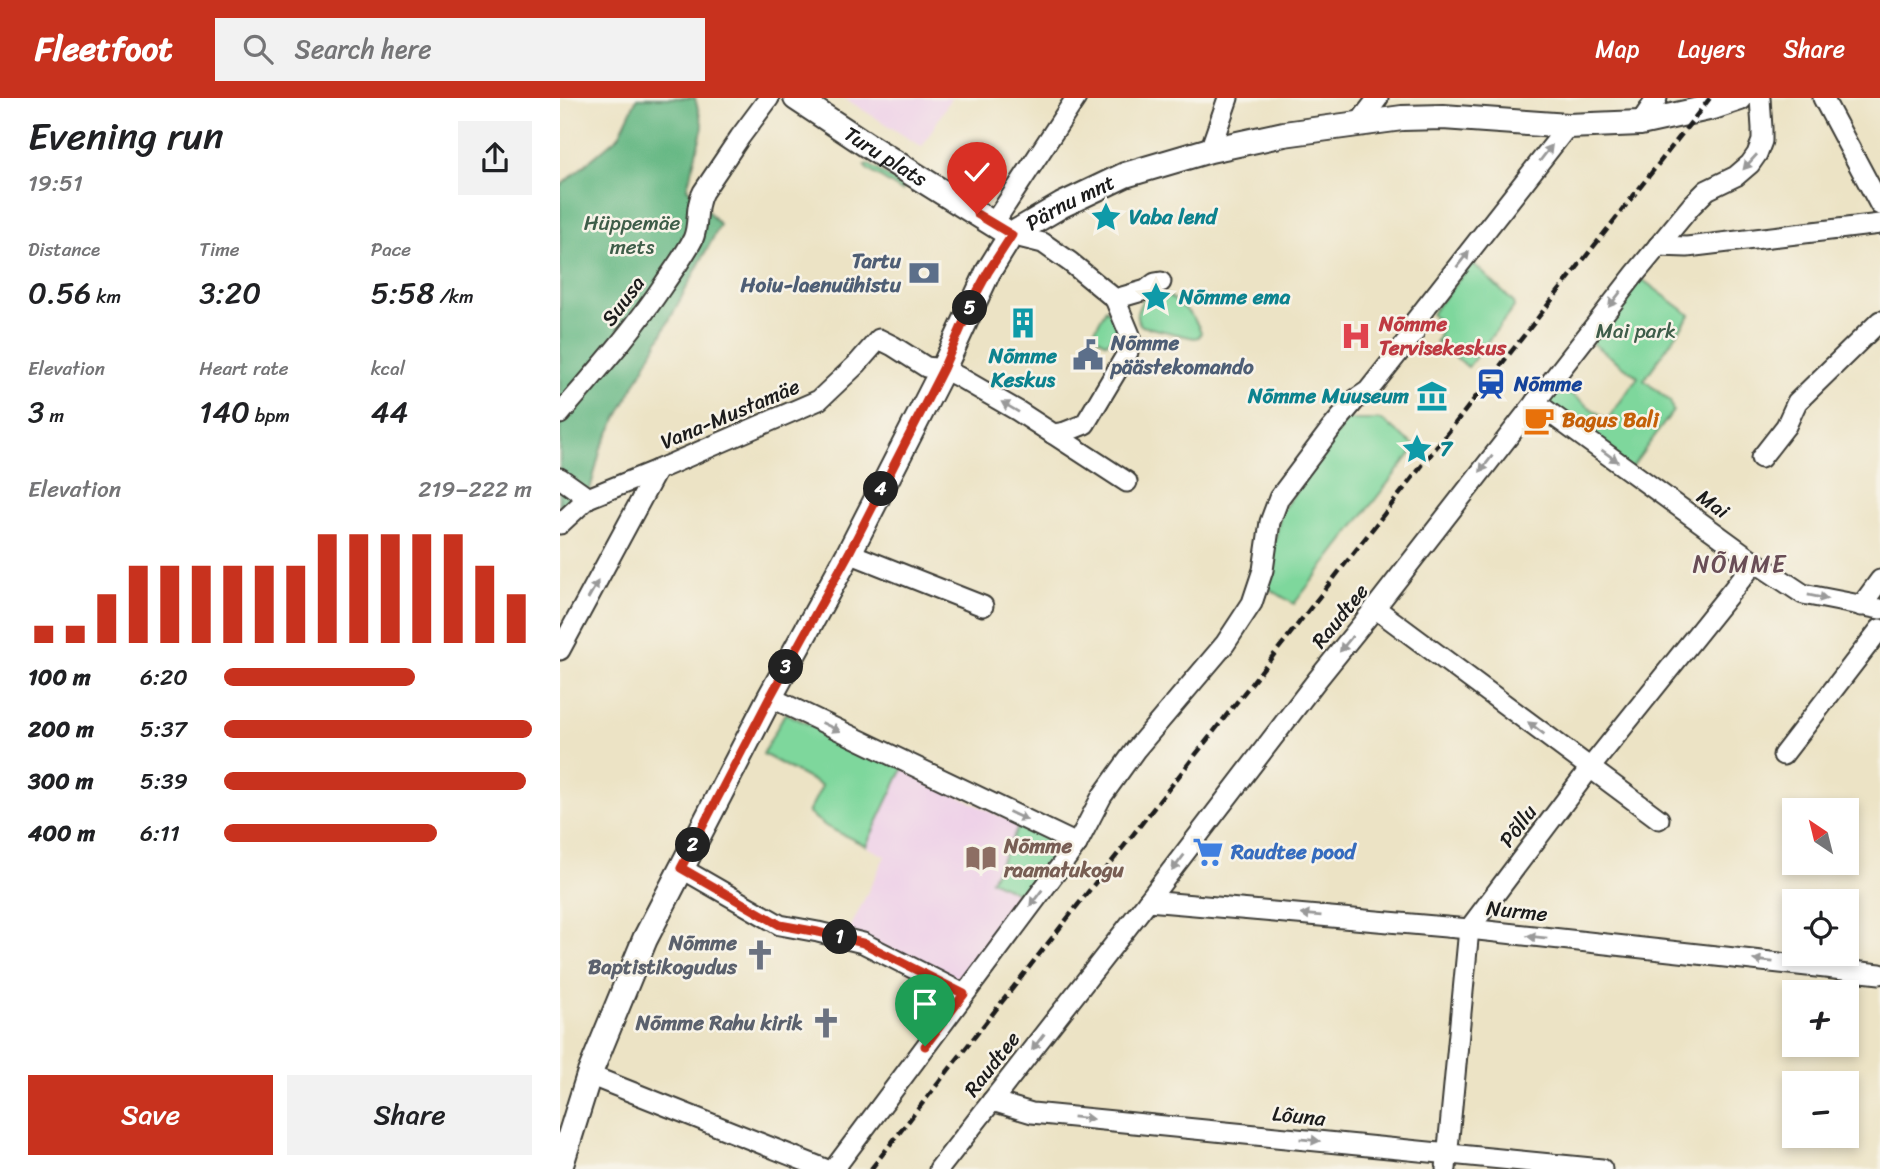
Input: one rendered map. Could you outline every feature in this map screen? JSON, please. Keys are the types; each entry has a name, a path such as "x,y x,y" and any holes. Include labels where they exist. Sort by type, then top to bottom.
{"main road":[{"name":"Turu plats","path":"796,98 1002,230"},
{"name":"Pärnu mnt","path":"560,1168 568,1112 589,1075 628,979 681,868 849,553 943,369 975,296 996,257 1002,230 1125,175 1210,150 1284,134 1402,118 1443,117 1568,126 1640,123 1713,107 1740,98"}],"street":[{"name":"Suusa","path":"560,414 639,322 694,236 698,221 698,204 703,192 769,98"},
{"path":"1053,434 1085,424 1128,352 1130,335 1115,299 1070,261 1043,243 1002,230 1017,190 1076,98"},
{"path":"1210,150 1228,98"},
{"path":"1359,123 1378,98"},
{"path":"1640,123 1657,98"},
{"name":"Raudtee","path":"939,1169 1317,680 1658,246 1707,190 1736,176 1758,154 1762,141 1760,98"},
{"path":"1823,98 1880,205"},
{"path":"834,1169 1077,844 1102,796 1136,749 1241,622 1252,603 1263,570 1270,522 1279,498 1365,386 1414,333 1415,321 1568,126"},
{"path":"1658,246 1686,247 1880,224"},
{"path":"1115,299 1146,290 1161,282"},
{"path":"1761,458 1786,425 1797,402 1880,321"},
{"name":"Vana-Mustamäe","path":"560,524 588,498 818,401 880,340 926,367 943,369"},
{"path":"943,369 1008,405 1127,482"},
{"name":"Mai","path":"1535,402 1755,562 1804,594 1870,607"},
{"path":"560,650 657,470"},
{"path":"560,478 588,498"},
{"path":"849,553 983,606"},
{"name":"Põllu","path":"1469,929 1590,768 1755,562"},
{"path":"1870,607 1880,580"},
{"path":"1375,608 1659,819"},
{"path":"1783,755 1880,629"},
{"path":"770,697 1077,844"},
{"path":"681,868 780,925 863,943 964,994"},
{"name":"Nurme","path":"1148,901 1469,929 1880,974"},
{"path":"1447,1161 1469,929"},
{"path":"589,1075 825,1169"},
{"name":"Lõuna","path":"992,1101 1032,1113 1447,1161 1602,1169"}],"shaded area":[{"path":"844,98 951,98 922,147"},
{"path":"785,713 1067,848 959,987 847,935 885,856 827,827 808,813 822,786 763,754"}],"green space":[{"name":"Hüppemäe mets","path":"637,98 695,98 703,127 687,188 720,225 601,448 588,498 560,524 560,186 619,136"},
{"path":"868,164 904,187 902,191 867,169 865,165"},
{"path":"1472,262 1513,302 1514,307 1468,367 1436,341 1441,324 1431,314"},
{"name":"Mai park","path":"1635,274 1690,315 1644,380 1670,401 1673,411 1629,471 1535,402 1552,380 1607,420 1638,377 1585,338"},
{"path":"1160,292 1179,303 1190,314 1201,332 1199,337 1142,326 1137,319 1145,295"},
{"path":"1106,309 1121,324 1107,343 1092,335"},
{"path":"1346,420 1382,420 1416,447 1294,604 1265,586 1281,512"},
{"path":"785,713 903,768 866,846 827,827 808,813 822,786 763,754"},
{"path":"1020,823 1067,848 1029,899 991,880"}],"railway":[{"path":"871,1169 1710,98"}],"place":[{"name":"Vaba lend","path":"1106,217"},
{"name":"Tartu Hoiu-laenuühistu","path":"924,273"},
{"name":"Nõmme ema","path":"1156,297"},
{"name":"Nõmme Keskus","path":"1023,323"},
{"name":"Nõmme Tervisekeskus","path":"1356,336"},
{"name":"Nõmme päästekomando","path":"1088,355"},
{"name":"Nõmme","path":"1491,384"},
{"name":"Nõmme Muuseum","path":"1432,396"},
{"name":"Bagus Bali","path":"1539,420"},
{"name":"7","path":"1417,449"},
{"name":"Raudtee pood","path":"1208,852"},
{"name":"Nõmme raamatukogu","path":"981,858"},
{"name":"Nõmme Baptistikogudus","path":"760,955"},
{"name":"Nõmme Rahu kirik","path":"826,1023"}],"district":[{"name":"NÕMME","path":"1740,564"}],"route":[{"path":"925,1046 964,994 863,943 780,925 681,868 849,553 943,369 975,296 996,257 1012,235 977,214"}]}
